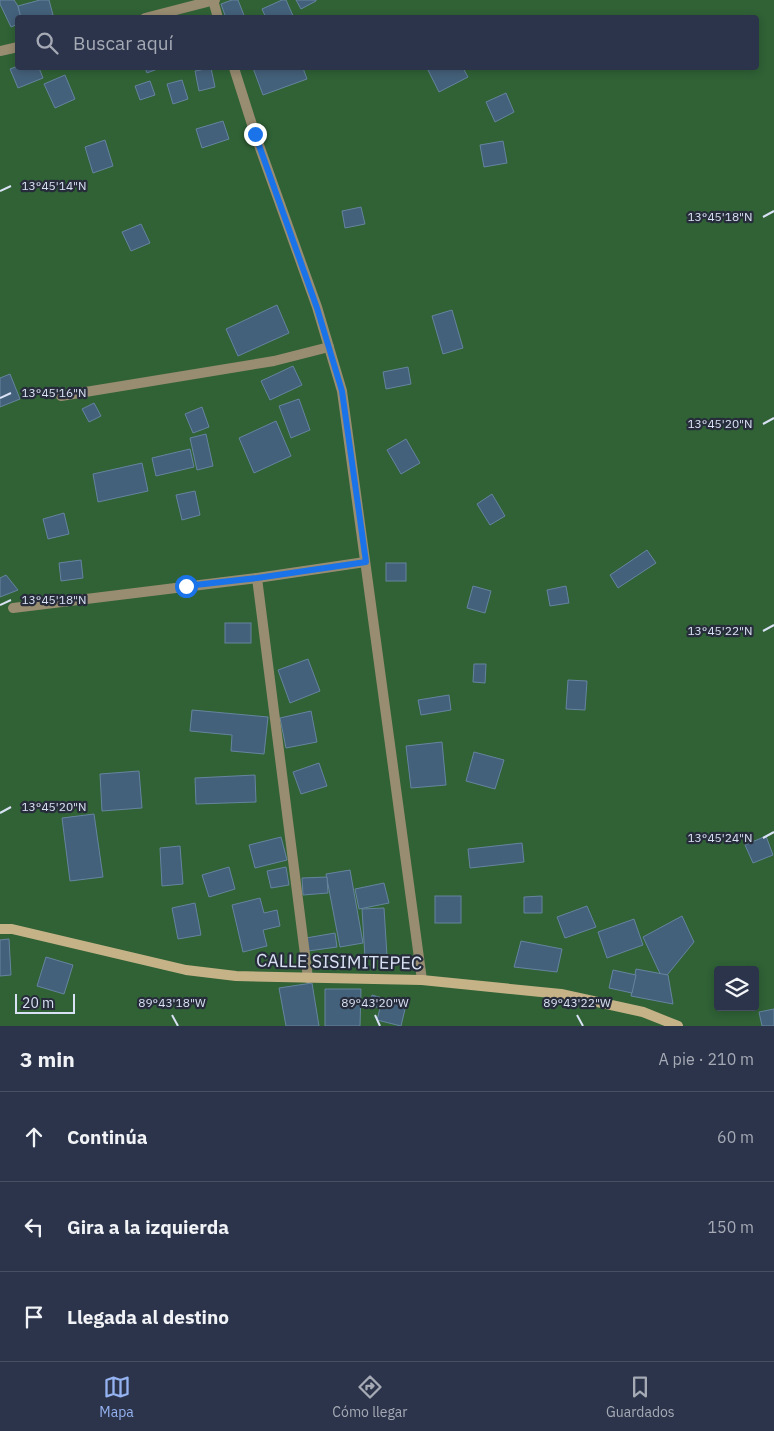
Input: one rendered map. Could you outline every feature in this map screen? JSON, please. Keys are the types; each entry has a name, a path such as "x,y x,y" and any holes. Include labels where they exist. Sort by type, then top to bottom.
{"street":[{"path":"156,15 214,0 217,15"},
{"path":"0,51 15,48"},
{"path":"235,70 255,134 317,308 342,391 422,980"},
{"path":"61,396 274,362 329,347"},
{"path":"12,608 257,578 366,562"},
{"path":"257,578 308,978"},
{"name":"CALLE SISIMITEPEC","path":"0,929 12,929 186,970 236,976 422,980 561,994 643,1012 678,1026"}],"green space":[{"path":"0,0 774,0 774,1026 0,1026"}],"building":[{"path":"0,0 14,0 20,15 15,15 15,25 11,27 0,4"},
{"path":"40,0 49,0 53,15 20,15 18,6"},
{"path":"238,0 244,15 225,15 221,4"},
{"path":"286,0 293,15 265,15 262,9"},
{"path":"296,0 316,0 316,1 301,9"},
{"path":"15,67 15,70 40,70 43,78 18,88 10,69"},
{"path":"211,70 215,87 199,91 195,71"},
{"path":"254,70 304,70 307,79 263,95"},
{"path":"428,70 464,70 468,77 439,92"},
{"path":"65,75 75,99 55,108 44,84"},
{"path":"182,80 188,99 173,104 167,84"},
{"path":"150,81 155,95 140,100 135,86"},
{"path":"506,93 514,112 495,122 486,102"},
{"path":"223,121 229,139 202,148 196,129"},
{"path":"105,140 113,166 93,173 85,147"},
{"path":"503,141 507,163 484,167 480,145"},
{"path":"361,207 365,224 345,228 342,211"},
{"path":"141,224 150,243 131,251 122,232"},
{"path":"277,305 289,333 238,356 226,329"},
{"path":"452,310 463,348 443,354 432,316"},
{"path":"293,366 302,385 270,400 261,381"},
{"path":"408,367 411,384 386,389 383,372"},
{"path":"10,374 20,399 0,407 0,378"},
{"path":"299,399 310,430 291,438 279,406"},
{"path":"94,403 101,416 89,422 82,409"},
{"path":"202,407 209,427 193,433 185,414"},
{"path":"276,421 291,456 254,473 239,438"},
{"path":"206,434 213,466 197,470 190,438"},
{"path":"406,439 420,463 401,474 387,450"},
{"path":"190,449 194,467 156,476 152,458"},
{"path":"142,463 148,491 98,502 93,474"},
{"path":"195,491 200,515 182,520 176,495"},
{"path":"492,494 505,516 490,525 477,504"},
{"path":"64,513 69,534 48,539 43,519"},
{"path":"647,550 656,563 618,588 610,575"},
{"path":"81,560 83,578 61,581 59,563"},
{"path":"386,563 406,563 406,581 386,581"},
{"path":"6,575 18,590 0,597 0,578"},
{"path":"473,586 491,591 485,613 467,608"},
{"path":"566,586 569,603 550,606 547,590"},
{"path":"225,623 251,623 251,643 225,643"},
{"path":"308,659 320,691 290,703 278,670"},
{"path":"474,664 486,664 485,683 473,682"},
{"path":"568,680 587,681 585,710 566,709"},
{"path":"449,695 451,710 421,715 418,700"},
{"path":"192,710 268,717 264,754 231,751 232,735 190,731"},
{"path":"311,711 317,742 286,748 280,718"},
{"path":"442,742 446,785 411,788 406,746"},
{"path":"474,752 504,760 495,789 466,781"},
{"path":"319,763 327,786 301,794 293,772"},
{"path":"139,771 142,808 102,811 100,774"},
{"path":"255,775 256,802 196,804 195,778"},
{"path":"94,814 103,877 70,881 62,818"},
{"path":"766,836 773,855 753,863 745,845"},
{"path":"281,837 287,860 255,868 249,845"},
{"path":"522,843 524,862 470,868 468,849"},
{"path":"180,846 183,884 162,886 160,848"},
{"path":"229,867 235,889 209,897 202,875"},
{"path":"286,867 289,885 271,888 267,871"},
{"path":"350,870 363,943 340,947 326,874"},
{"path":"327,877 328,893 303,895 302,878"},
{"path":"384,883 389,903 359,909 355,889"},
{"path":"435,896 461,896 461,923 435,923"},
{"path":"542,896 542,913 524,913 524,897"},
{"path":"260,898 264,913 277,910 280,926 263,930 267,946 243,952 232,905"},
{"path":"195,903 201,935 178,939 172,908"},
{"path":"587,906 596,927 565,938 557,917"},
{"path":"384,908 387,956 365,958 362,909"},
{"path":"682,916 694,942 663,980 643,937"},
{"path":"634,919 643,945 607,958 598,932"},
{"path":"335,933 337,947 308,951 306,938"},
{"path":"9,939 11,975 0,976 0,940"},
{"path":"521,941 562,949 557,972 514,967"},
{"path":"46,957 73,965 64,994 37,986"},
{"path":"636,969 668,975 673,1004 631,996"},
{"path":"613,970 636,975 632,993 609,988"},
{"path":"312,983 319,1026 286,1026 279,988"},
{"path":"325,989 361,989 360,1026 325,1026"},
{"path":"372,995 406,1005 401,1026 377,1020 380,1008 369,1005"},
{"path":"774,1009 774,1026 762,1026 759,1012"}],"route":[{"path":"186,586 366,562 342,391 317,308 255,134"}]}
